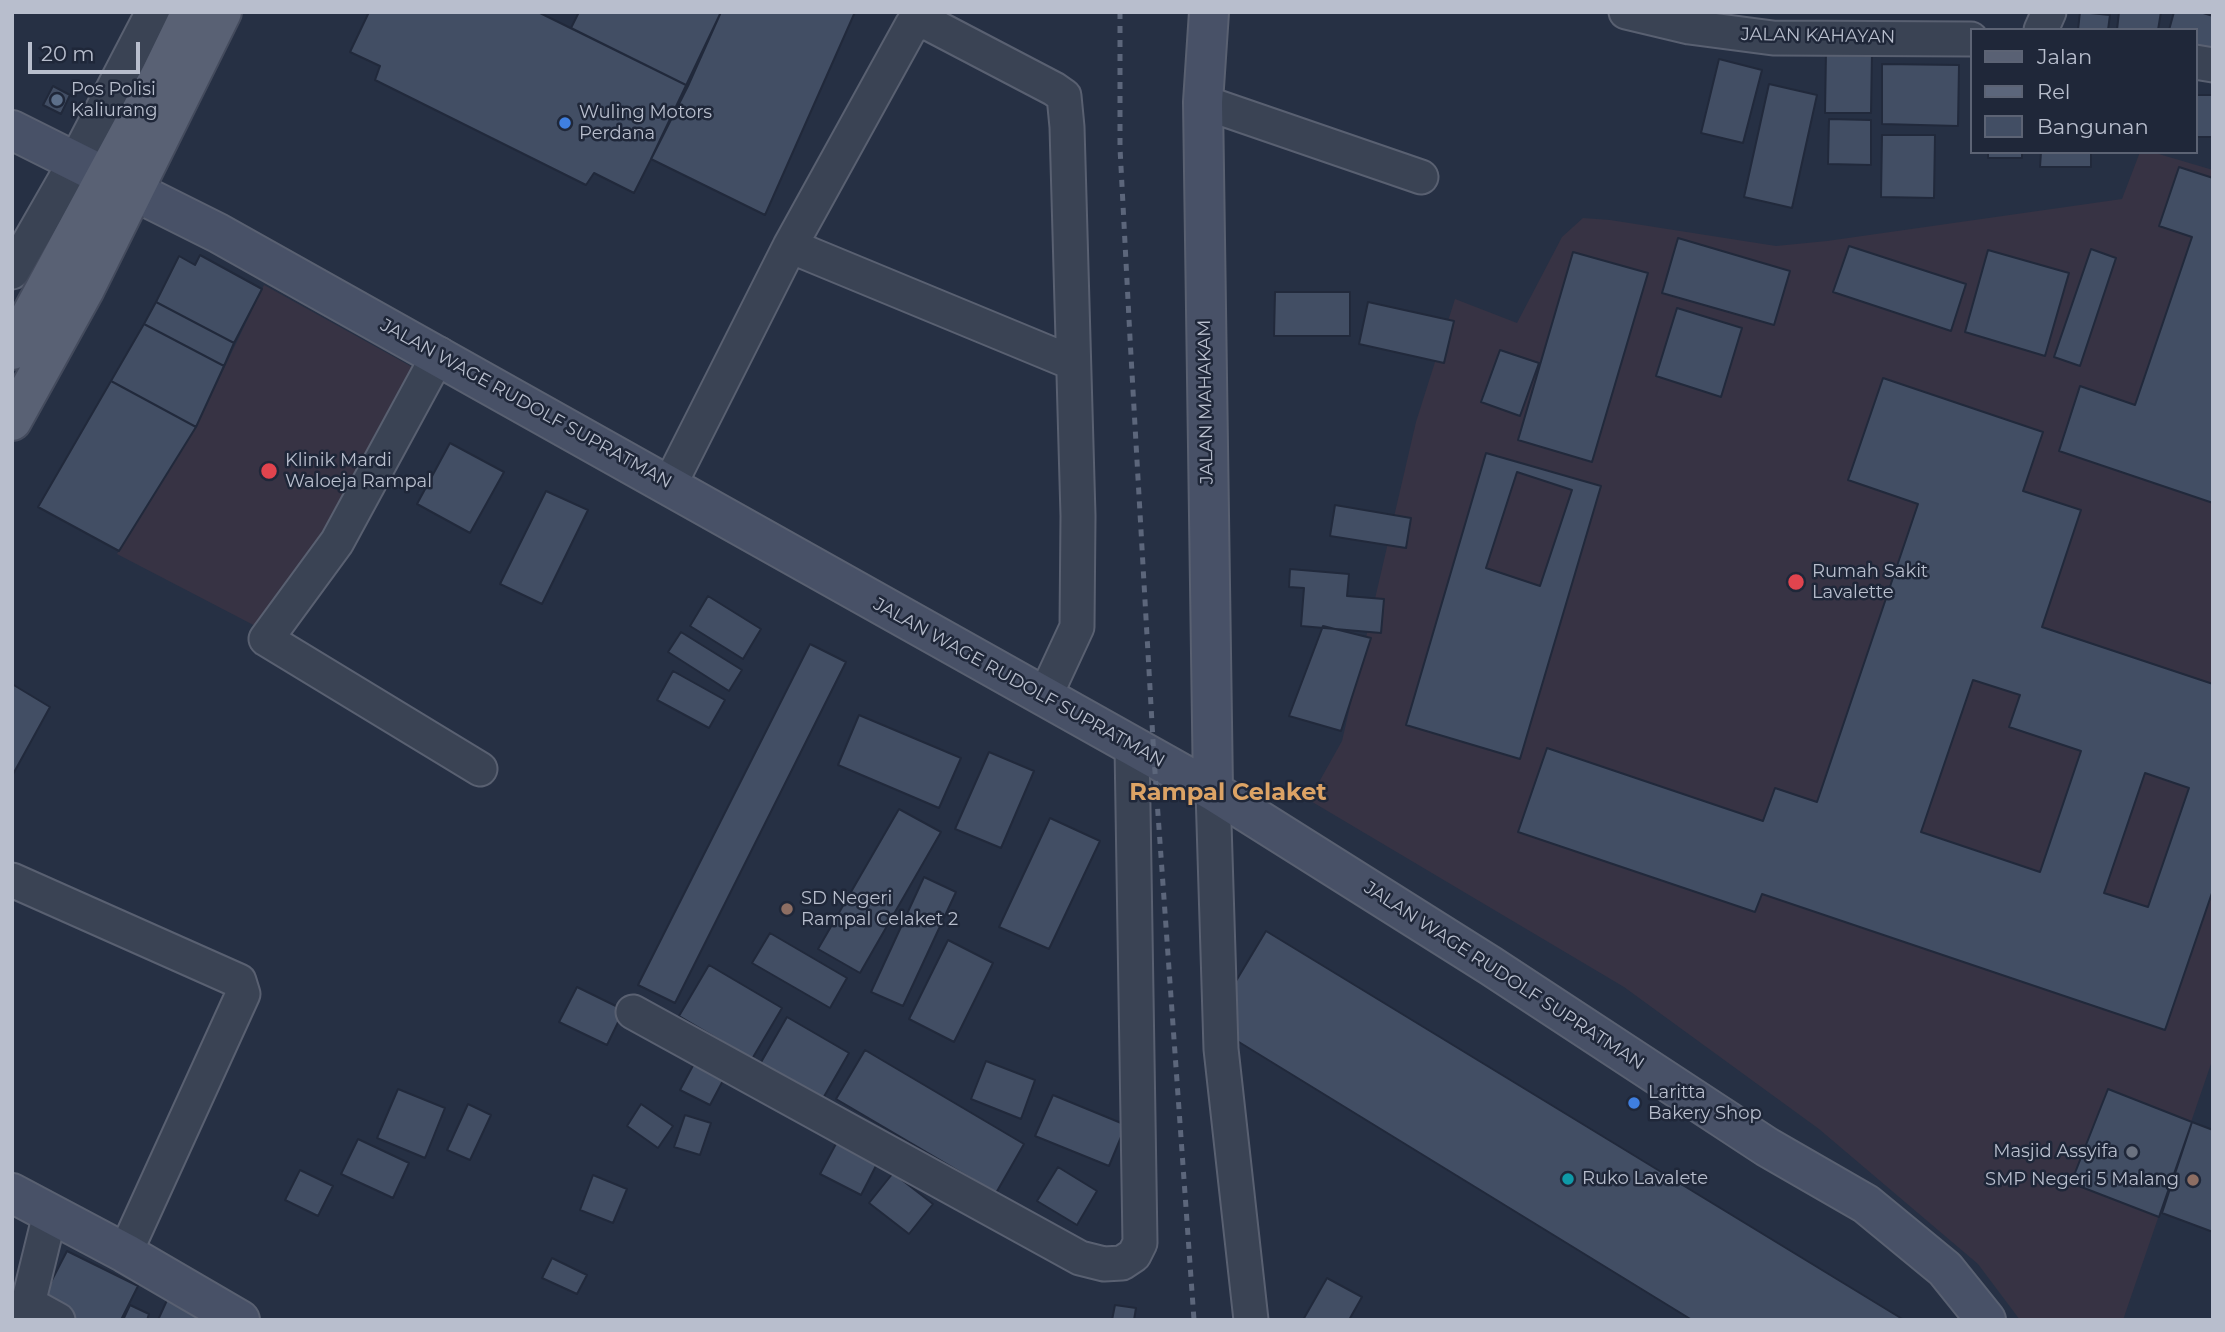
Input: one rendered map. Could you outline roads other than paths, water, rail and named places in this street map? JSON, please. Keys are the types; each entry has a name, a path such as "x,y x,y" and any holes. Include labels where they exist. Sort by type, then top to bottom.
{"main road":[{"path":"12,350 191,12"},
{"path":"12,421 85,289 105,178 222,12"},
{"name":"JALAN MAHAKAM","path":"1209,12 1203,102 1213,791"},
{"name":"JALAN WAGE RUDOLF SUPRATMAN","path":"12,130 218,233 439,354 927,633 1213,791 1480,959 1767,1147 1866,1204 1945,1269 1986,1320"},
{"path":"12,1193 125,1253 240,1320"}],"street":[{"path":"12,272 105,178 153,12"},
{"name":"JALAN KAHAYAN","path":"1626,12 1738,35 1843,25 1969,38"},
{"path":"2042,28 2049,12"},
{"path":"670,484 790,246 912,25 926,22 1064,96 1078,516 1077,627 1045,696"},
{"path":"1203,102 1421,177"},
{"path":"790,246 1073,363"},
{"path":"439,354 337,542 266,639 480,769"},
{"path":"633,1012 1080,1258 1104,1264 1122,1263 1134,1255 1140,1243 1132,746"},
{"path":"1213,791 1220,1049 1251,1320"},
{"path":"12,880 239,981 243,993 125,1253"},
{"path":"50,1214 26,1312 58,1320"}],"railway":[{"path":"1120,12 1120,148 1130,338 1154,758 1194,1320"}],"place":[{"name":"Pos Polisi Kaliurang","path":"57,100"},
{"name":"Wuling Motors Perdana","path":"565,123"},
{"name":"Klinik Mardi Waloeja Rampal","path":"269,471"},
{"name":"Rumah Sakit Lavalette","path":"1796,582"},
{"name":"SD Negeri Rampal Celaket 2","path":"787,909"},
{"name":"Laritta Bakery Shop","path":"1634,1103"},
{"name":"Masjid Assyifa","path":"2132,1152"},
{"name":"Ruko Lavalete","path":"1568,1179"},
{"name":"SMP Negeri 5 Malang","path":"2193,1180"}],"district":[{"name":"Rampal Celaket","path":"1228,793"}]}
